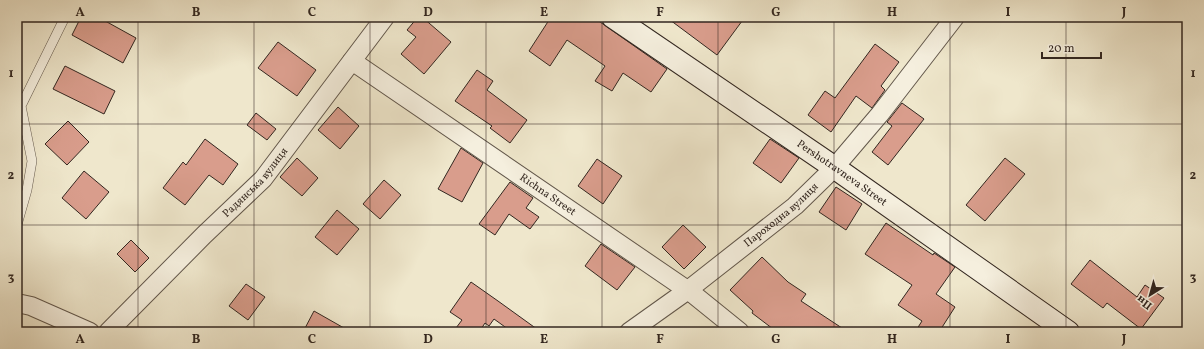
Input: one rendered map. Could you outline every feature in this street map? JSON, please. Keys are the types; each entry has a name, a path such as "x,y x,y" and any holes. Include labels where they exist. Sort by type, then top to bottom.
{"street":[{"name":"Радянська вулиця","path":"108,332 204,235 263,179 384,17"},
{"name":"Pershotravneva Street","path":"613,17 834,168 1068,332"},
{"name":"Пароходна вулиця","path":"629,332 688,290 795,206 834,168 880,114 955,17"},
{"name":"Richna Street","path":"352,61 688,290 740,332"},
{"path":"17,303 31,306 90,332"}],"lane":[{"path":"17,226 27,190 32,161 21,106 65,17"}],"building":[{"path":"81,17 98,17 136,38 123,63 72,35"},
{"path":"418,17 422,17 451,42 424,74 401,54 416,37 407,30"},
{"path":"551,17 593,17 667,69 651,92 623,73 612,91 595,81 605,66 567,40 550,66 529,51"},
{"path":"666,17 745,17 717,55"},
{"path":"278,42 316,70 297,96 258,68"},
{"path":"875,44 899,62 881,86 885,90 872,108 856,96 831,132 808,115 825,91 835,98"},
{"path":"65,66 115,91 104,114 53,89"},
{"path":"477,70 493,81 487,90 527,120 510,143 490,128 492,126 455,101"},
{"path":"902,103 924,119 888,165 872,152 892,126 887,122"},
{"path":"338,107 359,126 340,149 318,130"},
{"path":"256,113 276,129 267,140 247,125"},
{"path":"68,121 89,142 67,165 45,144"},
{"path":"205,139 238,164 223,185 209,175 185,205 163,188 183,162 186,165"},
{"path":"770,139 799,158 781,183 753,163"},
{"path":"461,148 483,163 462,202 438,189"},
{"path":"297,158 318,178 302,196 280,177"},
{"path":"1005,158 1025,174 985,221 966,205"},
{"path":"597,159 622,176 603,204 578,186"},
{"path":"84,171 109,192 86,219 62,198"},
{"path":"384,180 401,195 380,219 363,204"},
{"path":"510,182 533,198 526,208 539,217 530,229 509,214 495,235 479,224"},
{"path":"836,187 862,204 846,230 819,212"},
{"path":"337,210 359,229 337,255 315,237"},
{"path":"886,223 933,255 934,253 955,267 936,294 955,307 939,332 915,332 922,321 898,305 912,285 865,254"},
{"path":"683,225 706,247 684,269 662,247"},
{"path":"131,240 149,258 135,272 117,254"},
{"path":"601,244 635,267 617,290 585,266"},
{"path":"762,257 788,282 806,294 801,301 848,332 777,332 752,313 753,311 730,290"},
{"path":"1090,260 1137,297 1145,285 1164,298 1141,329 1107,303 1103,308 1071,284"},
{"path":"471,282 541,332 512,332 494,319 489,326 485,323 479,332 453,332 462,320 450,312"},
{"path":"246,284 265,297 248,320 229,306"},
{"path":"314,311 351,332 303,332"}]}
